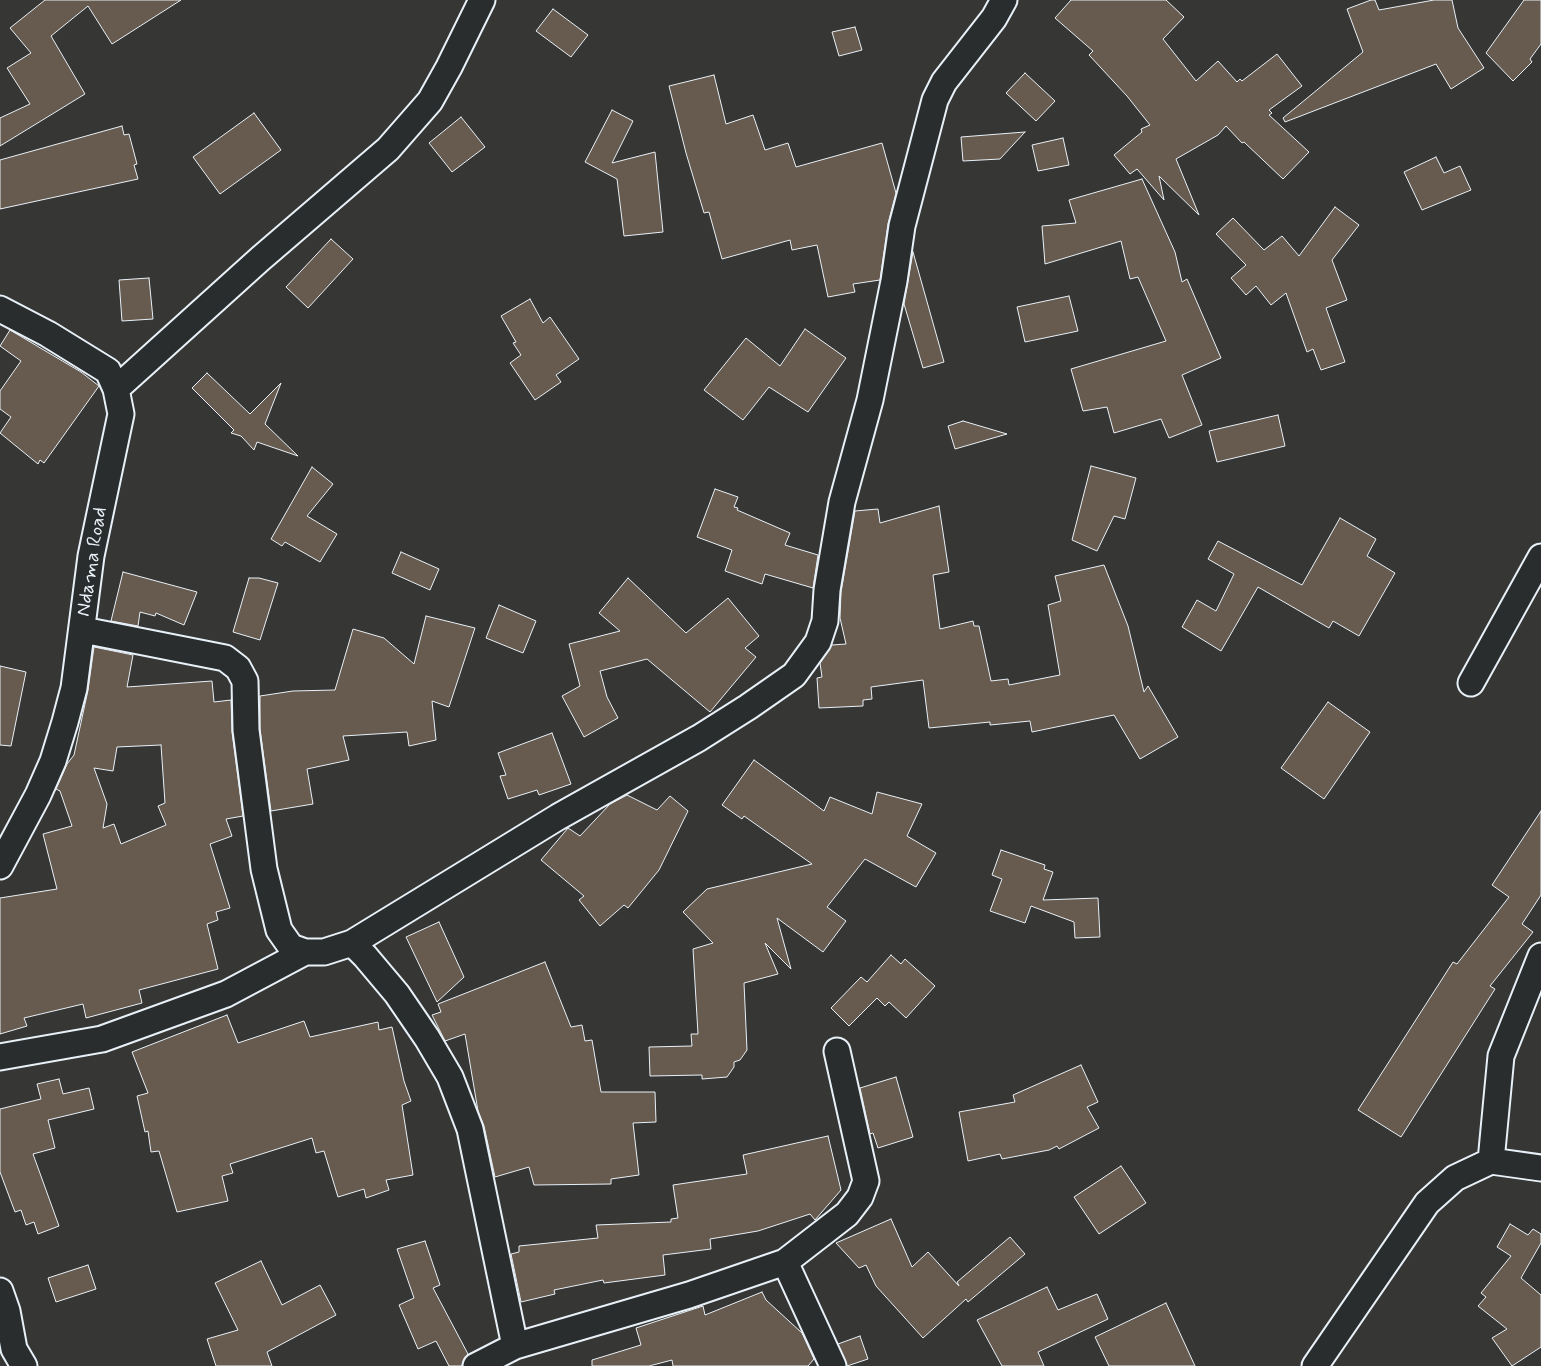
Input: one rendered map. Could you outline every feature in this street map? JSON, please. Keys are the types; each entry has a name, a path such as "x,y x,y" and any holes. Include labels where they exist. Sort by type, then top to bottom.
{"street":[{"path":"116,389 260,259 388,149 430,100 449,67 482,0"},
{"path":"83,630 225,658 238,668 245,681 246,730 266,878 279,930 290,947 304,952 324,952 352,943 558,817 699,738 794,675 818,642 825,620 827,590 842,502 870,400 892,290 902,226 935,100 944,82 994,18 1004,0"},
{"name":"Ndama Road","path":"0,309 55,338 108,372 116,389 121,414 91,556 83,630 74,688 53,761 38,795 0,866"},
{"path":"1471,683 1541,557"},
{"path":"352,943 397,994 427,1038 450,1077 470,1129 515,1346"},
{"path":"0,1057 102,1039 226,994 304,952"},
{"path":"1492,1161 1501,1056 1541,956"},
{"path":"476,1366 515,1346 690,1295 785,1262 847,1214 860,1197 866,1181 837,1051"},
{"path":"1315,1366 1428,1203 1455,1178 1492,1161 1541,1168"},
{"path":"785,1262 833,1366"},
{"path":"0,1291 7,1311 17,1360"}],"building":[{"path":"45,0 181,0 112,44 88,6 51,36 85,94 0,146 0,118 30,104 7,68 31,53 10,28"},
{"path":"1071,0 1166,0 1184,17 1163,39 1196,81 1218,61 1237,82 1240,79 1242,81 1277,54 1302,86 1269,110 1272,113 1269,115 1309,152 1283,179 1244,142 1242,143 1226,126 1218,135 1176,159 1199,215 1159,176 1164,200 1137,169 1130,174 1114,155 1142,132 1141,129 1150,125 1127,96 1089,55 1093,51 1055,18"},
{"path":"1375,0 1379,10 1434,0 1452,0 1458,28 1484,68 1451,89 1436,64 1285,122 1283,118 1363,52 1347,9"},
{"path":"1524,0 1541,0 1541,44 1530,59 1532,62 1513,81 1486,53"},
{"path":"553,9 588,35 571,57 536,31"},
{"path":"855,27 862,50 839,56 832,32"},
{"path":"1025,73 1055,101 1036,121 1006,93"},
{"path":"714,75 726,124 753,115 765,150 788,143 796,167 882,143 896,193 888,224 880,280 853,284 855,292 828,297 817,245 792,250 790,240 722,259 709,212 704,213 669,86"},
{"path":"612,110 633,121 612,163 655,152 663,232 624,236 617,179 585,162"},
{"path":"254,113 281,150 220,194 193,157"},
{"path":"461,117 485,147 452,172 429,143"},
{"path":"122,126 124,135 129,134 137,164 134,165 138,179 0,209 0,160"},
{"path":"1025,132 1000,159 963,161 961,137"},
{"path":"1063,138 1069,165 1038,171 1032,145"},
{"path":"1436,157 1444,173 1460,166 1471,190 1422,210 1404,172"},
{"path":"1142,179 1175,252 1182,282 1187,279 1221,358 1182,375 1202,425 1169,438 1161,419 1114,433 1107,407 1083,411 1071,369 1166,341 1138,277 1130,279 1121,241 1045,264 1042,226 1076,223 1069,200"},
{"path":"1335,207 1359,225 1332,260 1347,300 1326,308 1345,362 1321,370 1313,349 1307,352 1286,293 1271,305 1256,286 1246,295 1231,278 1246,265 1216,234 1233,218 1264,250 1282,236 1299,256"},
{"path":"331,239 353,259 308,308 286,287"},
{"path":"913,252 944,362 923,368 904,304"},
{"path":"149,278 153,319 122,321 119,280"},
{"path":"1069,296 1078,331 1025,342 1017,307"},
{"path":"530,299 543,323 550,317 579,359 556,375 561,382 535,400 510,363 521,355 513,343 516,342 501,316"},
{"path":"805,329 846,358 808,412 769,387 743,420 704,390 746,338 780,366"},
{"path":"10,330 81,372 99,386 44,463 40,460 38,464 0,433 11,417 0,409 0,391 21,361 0,346"},
{"path":"207,373 250,414 281,383 265,424 298,456 257,442 254,450 241,436 231,433 234,430 192,388"},
{"path":"1278,415 1285,446 1217,462 1209,431"},
{"path":"963,421 1007,434 955,449 948,426"},
{"path":"1091,466 1136,478 1125,519 1114,516 1097,551 1072,540"},
{"path":"312,467 333,484 307,516 337,534 320,562 285,542 282,546 271,539"},
{"path":"715,489 738,497 734,507 738,508 737,510 790,533 785,545 818,555 813,588 765,574 762,584 725,571 732,550 697,537"},
{"path":"939,506 949,572 933,575 940,629 973,621 974,626 979,626 991,681 1008,679 1009,685 1060,675 1048,605 1061,601 1055,576 1104,565 1128,626 1144,692 1148,686 1178,737 1140,759 1114,715 1032,732 1030,721 990,725 990,722 929,728 923,680 871,687 872,699 863,700 863,706 819,708 817,678 822,677 820,663 832,645 846,644 840,618 841,592 855,511 878,509 880,523"},
{"path":"1340,518 1376,539 1367,556 1395,573 1359,636 1333,621 1329,628 1258,587 1221,651 1182,627 1197,600 1216,611 1234,574 1208,559 1218,541 1302,585"},
{"path":"401,552 439,569 430,590 392,573"},
{"path":"123,572 197,592 184,625 156,613 155,616 140,612 138,626 111,621"},
{"path":"249,578 259,578 278,583 260,640 233,632"},
{"path":"628,578 686,633 728,598 759,636 745,648 756,657 710,712 647,659 600,671 607,697 618,718 584,737 562,696 580,686 569,644 620,631 599,613"},
{"path":"499,605 536,621 523,653 486,638"},
{"path":"426,616 475,628 449,707 432,701 436,740 409,746 407,732 343,736 349,760 307,769 313,804 271,811 260,729 260,696 293,691 335,690 353,629 384,638 414,664"},
{"path":"94,647 133,655 127,687 212,681 214,702 231,700 232,732 243,816 226,819 232,836 210,844 230,908 216,912 218,920 207,924 218,969 139,990 142,1003 86,1018 83,1004 24,1018 27,1026 0,1034 0,898 57,889 43,834 72,826 60,791 56,789 67,764 74,755 88,690","holes":["161,745 165,803 158,806 166,825 121,844 114,824 103,828 107,804 94,768 113,771 117,747"]},
{"path":"0,666 26,672 11,746 0,745"},
{"path":"1328,702 1370,732 1324,799 1281,768"},
{"path":"552,733 571,784 539,795 537,790 508,799 500,776 506,775 498,753"},
{"path":"754,760 824,811 830,797 872,814 877,792 922,804 907,836 936,853 916,887 865,859 827,907 846,921 823,952 777,918 791,969 765,943 778,974 744,983 747,1050 740,1060 734,1062 734,1067 727,1077 702,1079 702,1075 650,1076 649,1047 692,1046 691,1034 698,1034 693,949 713,943 683,912 707,889 812,864 744,816 742,819 722,805"},
{"path":"627,795 657,810 670,796 688,811 659,870 628,908 624,905 600,926 579,900 584,896 541,860 568,828 580,836 610,804"},
{"path":"1541,811 1541,895 1522,924 1533,932 1490,986 1495,989 1401,1137 1358,1110 1453,962 1457,964 1509,897 1492,885"},
{"path":"1001,850 1045,865 1044,869 1053,872 1043,900 1098,898 1100,937 1075,938 1074,922 1031,906 1025,923 990,911 1002,879 992,875"},
{"path":"439,922 464,977 437,1002 406,937"},
{"path":"891,955 901,964 905,959 935,986 906,1018 889,1002 885,1006 877,998 849,1026 831,1008 861,977 867,982"},
{"path":"545,962 571,1027 582,1025 585,1041 592,1040 601,1092 655,1092 656,1122 633,1123 639,1175 611,1179 611,1184 534,1185 529,1167 495,1177 484,1126 478,1111 465,1034 445,1041 432,1015 441,1012 438,1004"},
{"path":"227,1015 238,1043 304,1021 310,1037 378,1022 379,1030 392,1027 404,1081 411,1101 402,1105 413,1175 386,1180 389,1190 366,1198 364,1189 338,1197 324,1151 316,1153 312,1138 230,1164 233,1173 222,1176 228,1201 177,1212 159,1151 151,1152 148,1131 145,1132 137,1096 148,1093 132,1052"},
{"path":"1081,1065 1098,1102 1087,1107 1099,1128 1059,1149 1057,1146 1049,1150 1002,1159 1000,1154 968,1161 959,1112 1015,1102 1013,1095"},
{"path":"896,1077 913,1137 878,1148 873,1133 870,1134 860,1088"},
{"path":"59,1079 63,1094 89,1088 94,1109 48,1120 55,1148 33,1154 59,1226 38,1234 34,1222 26,1225 21,1210 15,1212 0,1172 0,1109 41,1099 37,1084"},
{"path":"828,1136 841,1190 815,1220 810,1214 758,1231 710,1239 711,1249 663,1255 665,1275 604,1283 603,1280 554,1290 555,1294 521,1302 511,1254 519,1252 519,1246 598,1238 596,1225 671,1222 671,1219 678,1218 673,1185 747,1174 743,1155"},
{"path":"1121,1166 1146,1203 1099,1234 1074,1197"},
{"path":"891,1219 912,1267 928,1252 959,1286 957,1282 1010,1237 1025,1254 968,1302 966,1299 923,1338 876,1286 866,1265 859,1268 836,1243"},
{"path":"1510,1224 1528,1235 1533,1229 1541,1234 1541,1243 1521,1278 1541,1295 1541,1347 1512,1366 1492,1338 1507,1329 1478,1306 1486,1297 1481,1293 1511,1256 1497,1247"},
{"path":"425,1241 440,1285 433,1288 468,1354 462,1366 449,1366 436,1341 418,1349 399,1305 414,1298 397,1249"},
{"path":"261,1261 282,1305 320,1285 336,1315 267,1352 272,1366 216,1366 207,1339 238,1330 215,1283"},
{"path":"88,1265 96,1289 56,1302 48,1278"},
{"path":"1047,1287 1058,1310 1097,1294 1108,1319 1038,1352 1044,1366 1002,1366 977,1320"},
{"path":"762,1292 766,1300 802,1333 814,1359 808,1366 673,1366 672,1360 649,1366 592,1366 592,1360 641,1345 636,1328 703,1306 705,1315"},
{"path":"1166,1303 1195,1366 1109,1366 1095,1337"},
{"path":"860,1336 868,1359 847,1366 838,1344"}]}
